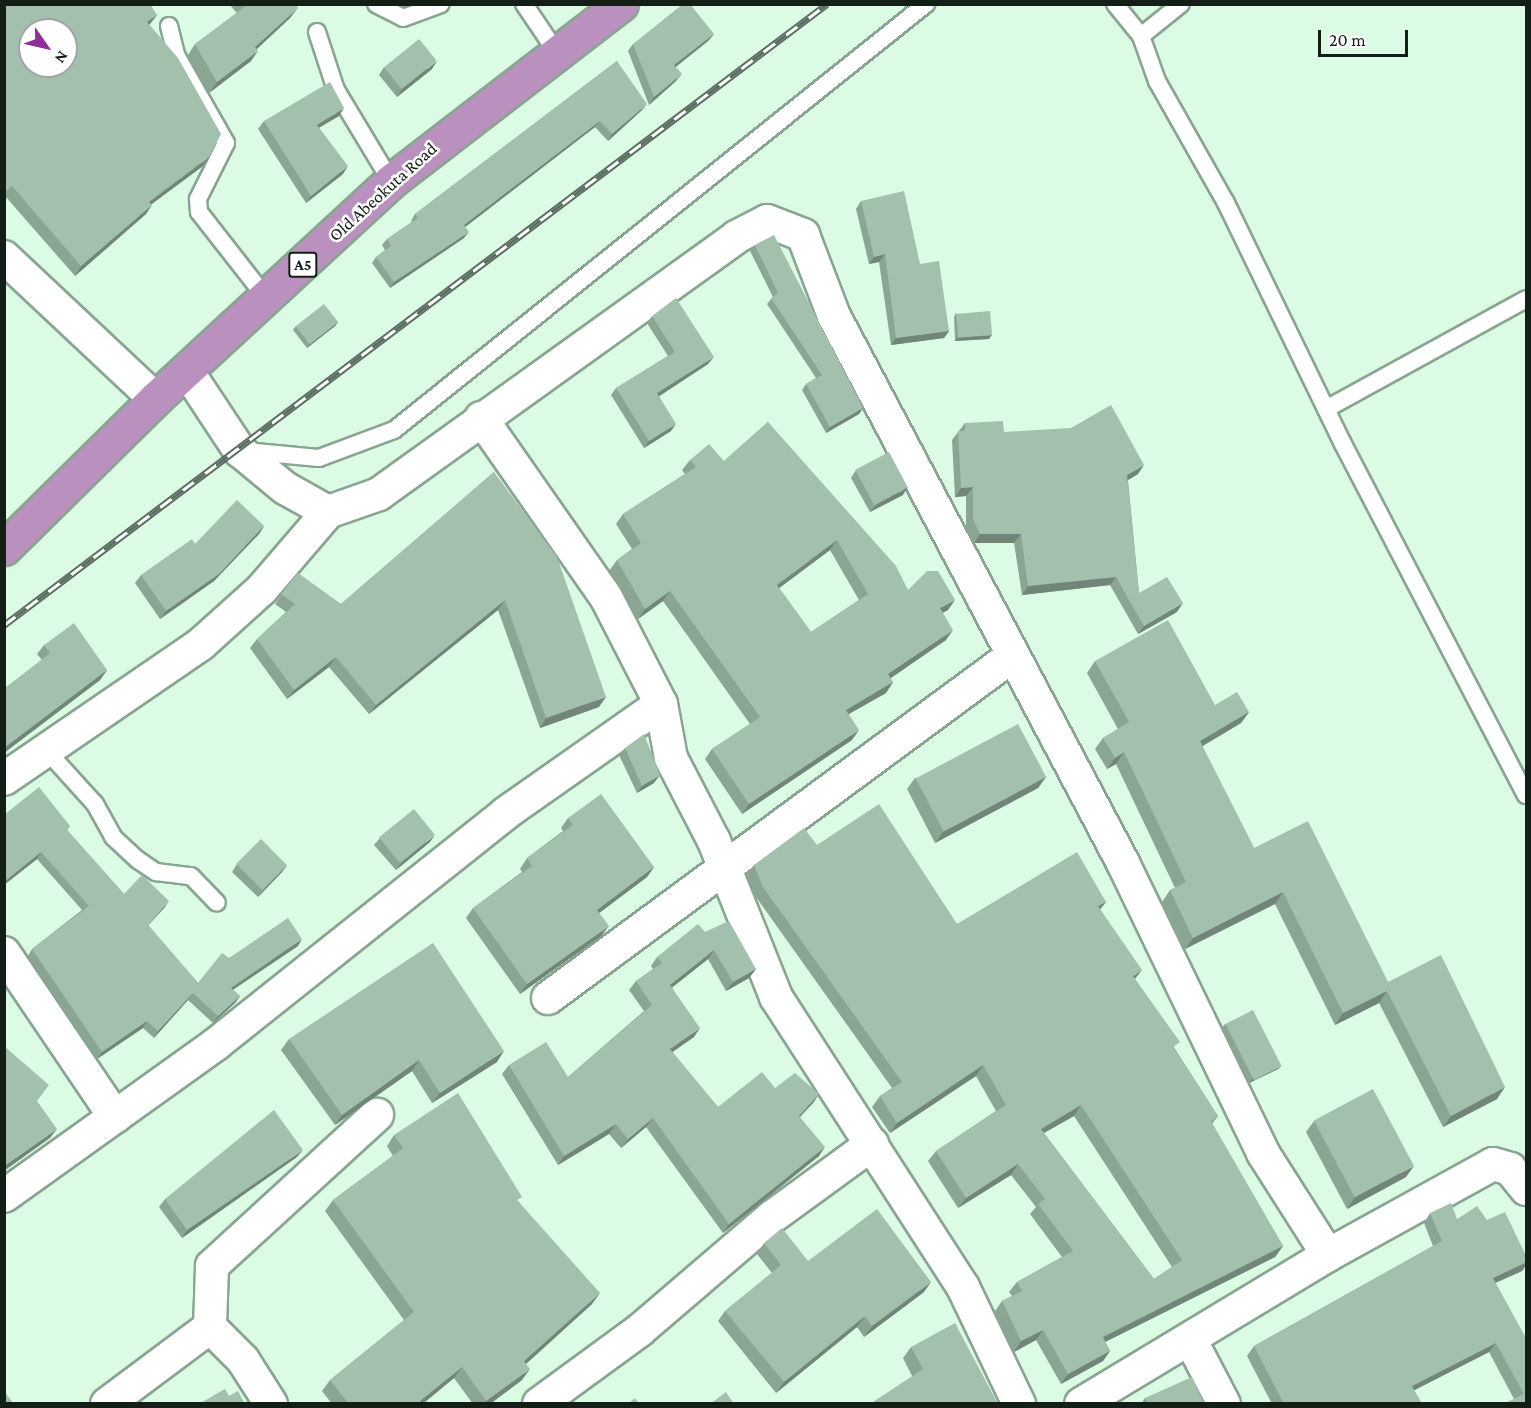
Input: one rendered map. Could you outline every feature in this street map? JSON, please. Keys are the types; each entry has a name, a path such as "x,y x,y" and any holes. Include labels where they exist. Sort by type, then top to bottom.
{"highway":[{"name":"Old Abeokuta Road","path":"4,548 155,399 267,299 391,181 555,50 621,4"}],"street":[{"path":"4,779 201,644 262,589 328,512 379,494 736,237 767,221 802,235 834,316 1123,863 1263,1153 1328,1255"},
{"path":"4,257 155,399"},
{"path":"187,371 240,451 285,488 328,512"},
{"path":"482,418 606,597 661,704 671,758 724,870 776,997 963,1287 1019,1404"},
{"path":"548,998 1012,656"},
{"path":"4,1196 216,1044 506,813 661,704"},
{"path":"4,953 114,1117"},
{"path":"271,1404 243,1360 210,1327 212,1266 376,1115"},
{"path":"539,1404 640,1330 772,1217 872,1144"},
{"path":"1081,1404 1328,1255 1493,1164 1510,1169 1527,1189"},
{"path":"107,1404 210,1327"},
{"path":"1191,1339 1224,1404"}],"lane":[{"path":"376,4 403,18 441,4"},
{"path":"524,4 555,50"},
{"path":"240,451 319,458 394,430 926,4"},
{"path":"1115,4 1141,36 1157,81 1226,203 1326,409 1527,795"},
{"path":"1141,36 1181,4"},
{"path":"169,26 176,55 226,143 198,199 200,212 267,299"},
{"path":"317,32 336,90 391,181"},
{"path":"1326,409 1527,299"},
{"path":"46,750 96,804 113,837 138,860 156,872 191,876 217,903"}],"building":[{"path":"4,4 150,4 157,15 147,22 178,58 221,134 209,157 149,202 152,205 81,266 12,186 4,193"},
{"path":"246,4 296,4 298,8 255,47 258,51 217,82 195,44"},
{"path":"683,4 690,4 714,34 674,65 682,74 654,97 633,44"},
{"path":"419,39 437,61 402,89 384,67"},
{"path":"617,61 647,104 612,134 600,121 464,225 469,232 394,282 376,257 391,246 387,239 418,218 415,214"},
{"path":"330,82 344,108 317,125 348,166 311,196 264,121"},
{"path":"904,191 920,264 939,261 949,331 896,338 885,254 874,257 861,201"},
{"path":"774,235 863,408 830,427 806,384 822,375 771,298 778,293 755,245"},
{"path":"676,298 714,357 657,393 676,424 649,441 616,388 675,352 652,316"},
{"path":"324,304 338,322 310,344 296,326"},
{"path":"990,311 992,335 958,338 956,314"},
{"path":"1111,405 1144,465 1127,475 1139,593 1167,577 1183,603 1144,626 1116,577 1028,586 1021,534 980,534 973,519 973,487 961,488 958,431 965,431 965,423 1003,421 1004,432 1071,428"},
{"path":"768,422 896,566 908,590 927,571 938,571 955,600 940,608 953,630 888,674 893,682 846,710 859,730 749,804 712,749 760,717 670,591 645,609 617,560 641,543 623,514 696,467 690,460 709,444 724,461","holes":["837,540 868,594 811,632 777,585"]},
{"path":"889,452 908,487 874,505 855,470"},
{"path":"494,472 557,557 606,697 546,718 505,600 376,705 336,657 294,690 257,639 295,604 281,594 298,573 341,604"},
{"path":"237,500 264,526 219,574 166,611 141,575 192,539 195,544"},
{"path":"1168,620 1215,705 1237,692 1249,712 1200,741 1254,848 1308,821 1388,982 1441,955 1505,1087 1451,1116 1387,991 1343,1013 1283,892 1193,938 1170,890 1186,882 1124,752 1115,758 1103,738 1129,722 1095,661"},
{"path":"74,623 107,670 4,748 4,689 50,653 44,645"},
{"path":"1018,724 1046,777 944,831 916,778"},
{"path":"644,734 660,775 642,786 625,748"},
{"path":"39,787 70,826 66,829 124,894 142,875 169,901 148,925 198,983 222,953 229,958 288,918 302,939 231,988 240,996 218,1016 193,993 158,1031 147,1021 102,1052 32,949 89,906 41,852 4,882 4,815"},
{"path":"601,794 654,867 597,910 609,926 527,984 473,908 532,866 527,858 573,825 568,818"},
{"path":"879,804 957,924 1077,852 1106,902 1098,906 1142,970 1133,976 1180,1042 1173,1047 1218,1116 1211,1121 1283,1246 1103,1337 1110,1351 1068,1374 1043,1330 1021,1341 1002,1301 1022,1291 1017,1282 1073,1251 1038,1204 1045,1199 1018,1164 966,1198 936,1151 1006,1105 983,1065 897,1123 880,1096 902,1082 763,887 754,865 804,828 817,845","holes":["1081,1105 1182,1260 1154,1279 1041,1129"]},
{"path":"414,809 435,835 400,863 379,837"},
{"path":"261,839 287,865 262,890 236,864"},
{"path":"729,921 756,969 733,982 714,950 670,985 700,1028 670,1049 718,1107 762,1072 775,1088 795,1073 819,1094 799,1116 825,1147 729,1224 653,1118 628,1139 616,1124 564,1156 509,1065 546,1042 568,1077 652,1005 636,981 662,963 657,957 698,924 705,932"},
{"path":"433,943 504,1051 440,1093 419,1060 342,1115 289,1039"},
{"path":"1253,1010 1282,1066 1254,1080 1225,1024"},
{"path":"4,1046 49,1085 37,1101 57,1129 4,1166"},
{"path":"1373,1089 1414,1166 1355,1197 1314,1120"},
{"path":"458,1093 522,1197 517,1200 600,1293 524,1361 530,1369 486,1401 462,1367 420,1401 423,1404 349,1404 330,1380 414,1312 333,1200 403,1148 394,1135"},
{"path":"274,1110 303,1150 187,1230 165,1199"},
{"path":"1451,1203 1457,1219 1477,1206 1487,1220 1505,1212 1527,1258 1527,1262 1493,1278 1527,1340 1527,1404 1503,1404 1524,1394 1496,1343 1412,1386 1422,1404 1284,1404 1254,1346 1442,1241 1430,1213"},
{"path":"877,1209 931,1282 872,1326 865,1316 784,1382 725,1311 781,1265 764,1243 782,1228 808,1261"},
{"path":"955,1323 998,1404 870,1404 923,1369 911,1347"},
{"path":"1192,1377 1204,1404 1148,1404 1145,1398"},
{"path":"225,1389 229,1396 238,1391 245,1404 199,1404"},
{"path":"4,1391 13,1403 12,1404 4,1404"},
{"path":"726,1392 734,1404 710,1404"},
{"path":"635,1398 639,1404 628,1404"}],"railway":[{"path":"4,625 827,4"}]}
